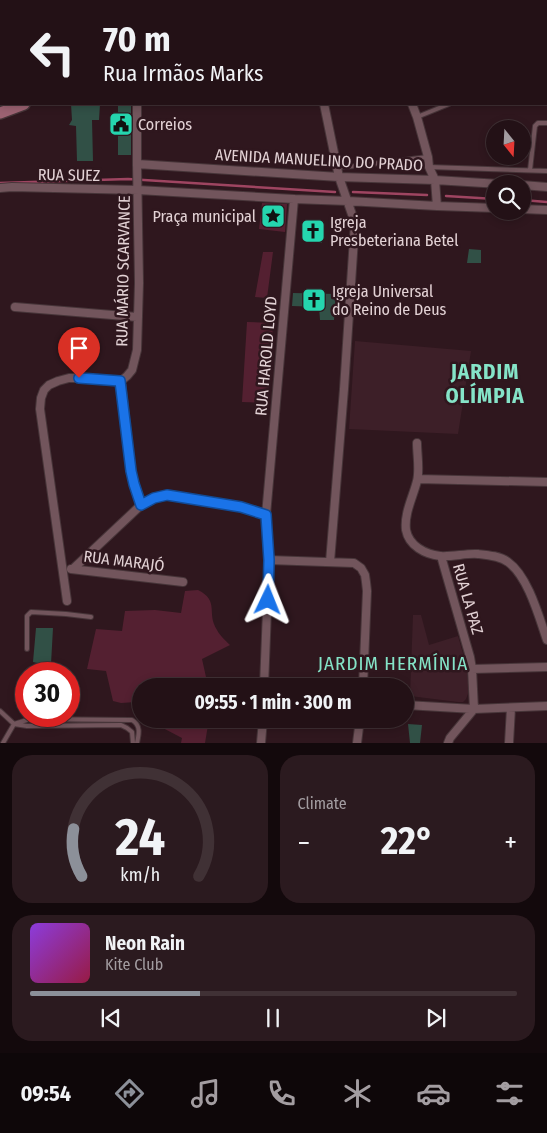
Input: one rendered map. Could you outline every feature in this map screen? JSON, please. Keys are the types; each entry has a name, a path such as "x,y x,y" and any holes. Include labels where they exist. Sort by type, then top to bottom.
{"main road":[{"path":"0,113 21,105"}],"street":[{"name":"RUA MÁRIO SCARVANCE","path":"120,381 132,370 137,350 139,283 137,105"},
{"path":"324,105 339,177 355,223 330,562"},
{"path":"412,105 428,157 429,167 435,180 437,206"},
{"name":"AVENIDA MANUELINO DO PRADO","path":"137,164 339,177 486,183"},
{"path":"531,186 547,187"},
{"name":"RUA SUEZ","path":"0,188 138,190"},
{"path":"138,190 486,208"},
{"name":"RUA HAROLD LOYD","path":"264,678 269,560 266,515 294,199"},
{"path":"531,209 547,210"},
{"path":"15,307 137,317"},
{"path":"67,601 40,409 44,390 49,385 68,378 120,381 131,471 141,505"},
{"path":"417,443 418,479 406,517 406,530 412,543 421,550 441,556 477,554 493,556 511,564 521,575 547,640"},
{"path":"418,479 547,482"},
{"path":"74,568 141,505 154,498 167,495 241,507 266,515"},
{"name":"RUA LA PAZ","path":"441,556 472,669 474,710"},
{"path":"269,560 354,563 361,568 366,575 367,591 363,678"},
{"name":"RUA MARAJÓ","path":"62,570 74,568 183,582"},
{"path":"472,669 547,667"},
{"path":"414,706 474,710 547,706"},
{"path":"509,743 511,708"},
{"path":"448,743 450,738 474,710"},
{"path":"262,743 263,728"},
{"path":"357,743 359,728"}],"lane":[{"path":"417,117 447,105"},
{"path":"530,170 535,126 538,123 547,123"},
{"path":"337,167 428,157"},
{"path":"429,167 547,171"},
{"path":"66,614 67,601"},
{"path":"27,649 27,616 31,612 91,617"},
{"path":"0,711 14,724 28,726 121,725 132,732 133,743"},
{"path":"3,743 14,724 30,719 132,720 137,723 139,728 137,743"}],"shaded area":[{"name":"Praça municipal","path":"262,203 287,204 285,232 259,229"},
{"path":"263,252 273,252 267,298 255,297"},
{"path":"247,322 273,323 268,403 242,402"},
{"path":"355,341 471,351 458,434 349,429"},
{"path":"198,590 209,598 214,624 230,645 202,659 206,678 132,678 132,702 113,701 106,671 87,669 96,629 122,631 125,611 155,610 181,613 185,591"},
{"path":"413,615 421,615 429,645 458,636 466,664 469,691 463,702 414,696 414,678 411,678"},
{"path":"163,728 208,728 205,743 181,743 182,738"}],"building":[{"path":"71,105 100,105 99,120 92,120 93,161 77,161 76,126 69,125 72,120"},
{"path":"118,105 131,105 131,155 118,155"},
{"name":"Igreja Presbeteriana Betel","path":"305,220 323,221 322,243 303,241"},
{"path":"469,249 481,250 481,263 467,263"},
{"name":"Igreja Universal do Reino de Deus","path":"293,293 336,294 334,320 320,320 319,307 292,306"},
{"path":"36,628 53,628 51,662 33,662"},
{"path":"414,724 422,725 420,743 410,743 408,728 414,728"}],"waterway":[{"path":"0,183 128,179 335,192"},
{"path":"353,192 427,195"},
{"path":"446,196 486,198"},
{"path":"531,201 547,202"}],"place":[{"name":"Correios","path":"121,124"},
{"name":"Praça municipal","path":"273,216"},
{"name":"Igreja Presbeteriana Betel","path":"313,231"},
{"name":"Igreja Universal do Reino de Deus","path":"314,300"}],"district":[{"name":"JARDIM OLÍMPIA","path":"485,384"},
{"name":"JARDIM HERMÍNIA","path":"393,663"}],"route":[{"path":"79,378 120,381 131,471 141,505 154,498 167,495 180,496 241,507 266,515 269,560 268,600"}]}
